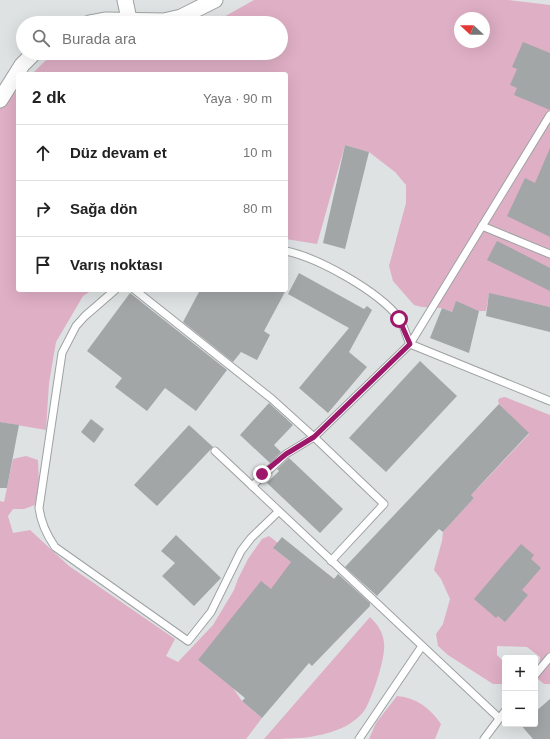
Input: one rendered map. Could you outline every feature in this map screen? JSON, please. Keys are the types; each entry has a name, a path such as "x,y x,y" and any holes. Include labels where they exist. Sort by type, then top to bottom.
{"street":[{"path":"125,0 128,16"},
{"path":"183,16 215,0"},
{"path":"18,72 28,60"},
{"path":"0,100 16,75"}],"lane":[{"path":"252,486 286,454 314,437 410,344 550,115"},
{"path":"482,226 550,254"},
{"path":"288,252 321,264 364,288 399,319 410,344 550,401"},
{"path":"113,292 85,316 76,326 62,353 39,508 41,522 55,547 188,641 211,612 241,551 251,538 278,512"},
{"path":"138,292 272,399 384,504 331,561"},
{"path":"215,451 278,512 499,718"},
{"path":"359,739 422,646"},
{"path":"538,671 550,657"},
{"path":"484,739 502,714"}],"shaded area":[{"path":"254,0 507,0 550,5 550,307 489,294 486,311 479,311 456,302 452,312 442,308 414,305 393,281 389,266 406,203 406,185 395,172 369,152 345,145 317,244 288,239 288,72 34,72 47,60 288,60 288,16 225,16"},
{"path":"16,91 16,292 89,292 83,296 56,342 49,383 46,430 0,422 0,107"},
{"path":"505,397 550,415 550,684 544,684 538,679 540,657 527,647 497,646 497,655 502,660 502,684 493,684 448,655 438,646 436,634 443,624 450,599 441,579 434,570 443,532 474,498 465,490 477,489 529,434 499,404 498,400"},
{"path":"26,456 38,460 39,484 35,505 24,509 13,509 8,516 13,533 30,530 69,566 175,639 166,656 178,662 213,625 234,590 248,559 262,539 269,536 278,543 274,549 291,562 303,590 320,568 337,581 198,660 233,688 242,701 262,718 246,739 0,739 0,501 4,502 13,459"},
{"path":"370,617 381,632 384,649 381,666 375,685 369,702 362,713 348,725 326,734 295,738 264,739"},
{"path":"397,696 411,699 432,713 441,724 435,739 369,739 376,723"}],"building":[{"path":"523,42 550,53 550,110 514,95 517,88 510,85 517,69 512,67"},
{"path":"345,145 369,152 345,249 323,243"},
{"path":"550,148 550,237 507,216 525,178 535,183"},
{"path":"497,241 550,268 550,291 487,260"},
{"path":"299,273 364,309 367,306 372,310 349,352 367,367 328,413 299,388 349,328 288,294"},
{"path":"199,292 285,292 264,331 270,335 257,360 241,352 233,362 183,322"},
{"path":"130,293 227,370 196,411 165,388 147,411 115,387 122,378 87,351"},
{"path":"489,293 550,307 550,332 486,316"},
{"path":"456,301 479,311 469,353 430,338 442,308 452,312"},
{"path":"420,361 457,396 386,472 349,438"},
{"path":"269,403 293,425 274,445 281,452 270,463 240,435"},
{"path":"499,404 529,433 471,495 474,498 443,532 439,529 377,596 345,567"},
{"path":"91,419 104,429 94,443 81,432"},
{"path":"0,422 19,425 7,488 0,488"},
{"path":"189,425 213,447 157,506 134,485"},
{"path":"289,458 343,509 320,533 267,483 279,471 277,469"},
{"path":"176,535 221,578 194,606 162,576 175,563 161,551"},
{"path":"282,537 334,579 338,574 370,603 370,606 312,666 309,663 262,718 242,701 245,698 198,660 261,581 271,589 291,562 273,548"},
{"path":"521,544 534,555 531,559 541,568 522,590 528,595 505,622 498,616 496,618 474,599"},
{"path":"550,699 550,739 533,739 523,727 538,727 538,709"}],"route":[{"path":"262,474 286,454 314,437 410,344 399,319"}]}
